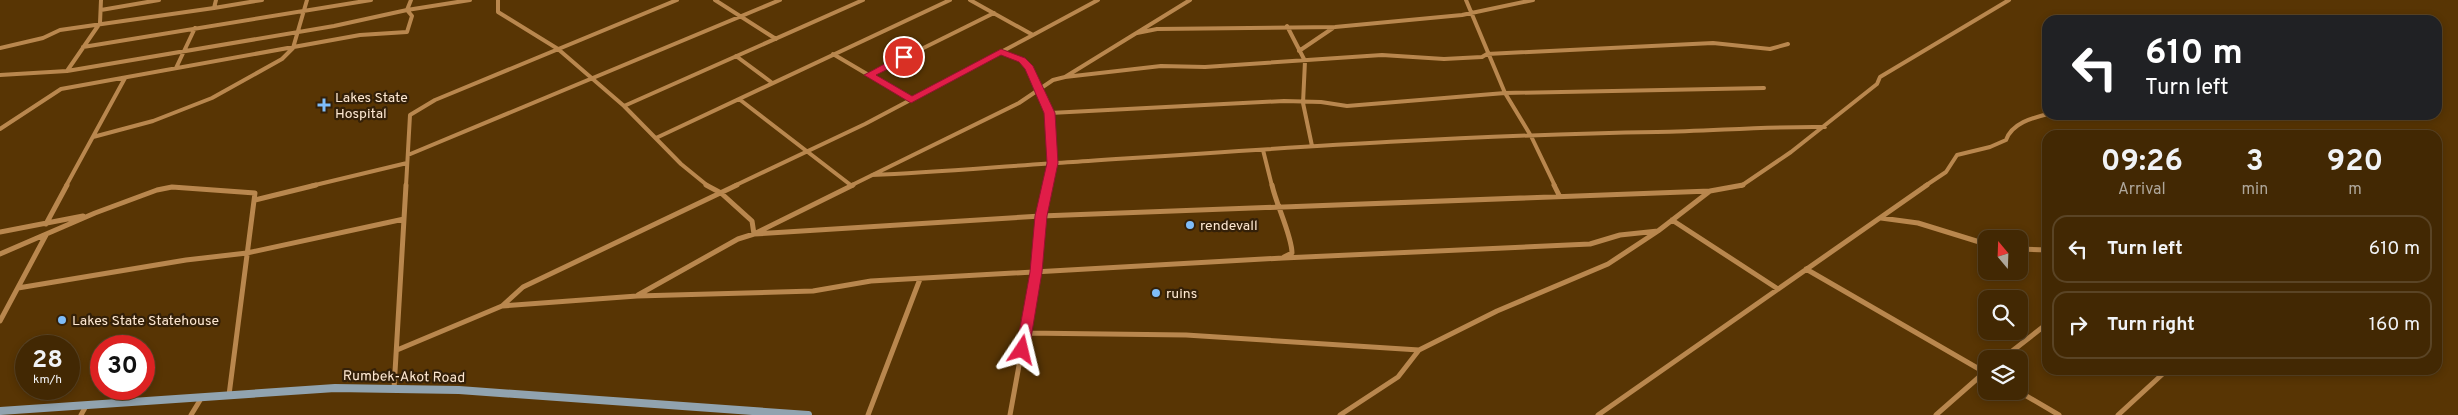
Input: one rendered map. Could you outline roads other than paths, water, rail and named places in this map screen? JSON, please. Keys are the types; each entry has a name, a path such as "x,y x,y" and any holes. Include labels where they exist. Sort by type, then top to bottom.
{"main road":[{"name":"Rumbek-Akot Road","path":"0,411 335,388 459,390 617,403 808,415"}],"street":[{"path":"67,71 100,23 103,0"},
{"path":"101,10 159,0"},
{"path":"214,8 216,0"},
{"path":"0,48 43,38 60,30 262,0"},
{"path":"93,137 152,122 212,98 274,64 293,48 307,0"},
{"path":"83,47 371,0"},
{"path":"407,10 411,0"},
{"path":"0,75 67,71 298,32 407,10 470,0"},
{"path":"498,0 498,12 558,49 592,78 708,186 721,193 752,221 754,234"},
{"path":"394,389 410,115 435,100 677,0"},
{"path":"715,0 776,39"},
{"path":"408,155 780,0"},
{"path":"624,106 863,0"},
{"path":"656,138 771,82 950,0"},
{"path":"970,0 1033,35"},
{"path":"502,306 522,287 809,151 911,100 1095,0"},
{"path":"1065,77 1190,0"},
{"path":"1466,0 1487,54 1505,93 1531,136 1559,195"},
{"path":"1134,34 1157,29 1286,26 1335,27 1360,22 1380,22 1471,13 1513,6 1533,0"},
{"path":"754,234 1041,216 1559,195 1710,191 1740,187 1824,126 1877,84 1880,77 2009,0"},
{"path":"0,129 60,89 360,35 407,32 412,16 407,10"},
{"path":"868,75 994,13"},
{"path":"1286,26 1305,60 1303,103 1312,146"},
{"path":"1299,51 1335,27"},
{"path":"176,68 195,28"},
{"path":"637,296 738,239 754,234 852,186 1019,103 1053,80 1065,77 1161,66 1205,67 1382,55 1444,59 1487,54 1713,43 1770,49 1788,44"},
{"path":"1001,52 1022,60 1029,68 1040,89 1050,113 1052,163 1041,216 1036,272 1010,415"},
{"path":"833,54 911,100"},
{"path":"736,56 771,82"},
{"path":"46,224 126,78"},
{"path":"1050,113 1284,101 1321,102 1347,106 1505,93 1764,88"},
{"path":"739,99 809,151 852,186"},
{"path":"1598,415 1946,172 1950,162 1964,152 1987,149 2006,140 2006,136 2016,127 2034,117 2042,115"},
{"path":"0,125 6,124"},
{"path":"872,175 961,171 1052,163 1312,146 1594,132 1660,132 1780,126 1824,126"},
{"path":"1262,150 1277,207 1292,245 1292,253 1283,258"},
{"path":"255,200 407,163"},
{"path":"0,254 95,213 157,190 172,187 256,193 229,395"},
{"path":"1340,415 1398,377 1419,350 1497,311 1608,264 1658,231 1710,191"},
{"path":"0,232 95,213"},
{"path":"1881,218 1918,223 1978,242"},
{"path":"18,288 186,260 247,254 404,219"},
{"path":"1672,220 1778,289"},
{"path":"396,350 502,306 637,296 813,292 871,281 1283,258 1590,244 1620,235 1658,231"},
{"path":"0,321 46,235"},
{"path":"2028,249 2042,250"},
{"path":"1806,269 1978,367"},
{"path":"868,415 894,346 905,326 920,279"},
{"path":"2014,350 2042,328"},
{"path":"1025,333 1186,335 1419,350"},
{"path":"2118,415 2162,375"},
{"path":"1936,415 1978,379"},
{"path":"191,415 202,397"},
{"path":"2028,397 2059,415"},
{"path":"81,415 86,406"}],"place":[{"name":"Lakes State Hospital","path":"324,105"},
{"name":"rendevall","path":"1190,225"},
{"name":"ruins","path":"1156,293"},
{"name":"Lakes State Statehouse","path":"62,320"}]}
